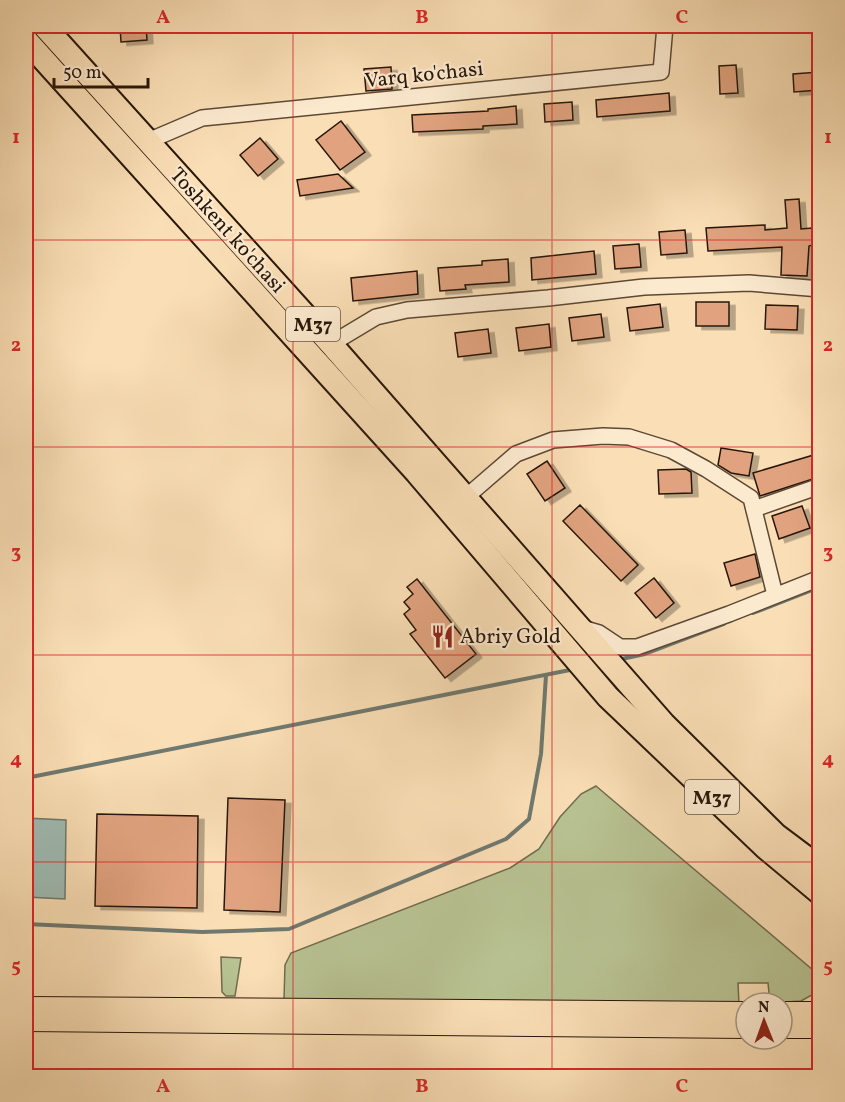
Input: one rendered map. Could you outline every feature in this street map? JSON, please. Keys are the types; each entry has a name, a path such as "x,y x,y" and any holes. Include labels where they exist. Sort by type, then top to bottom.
{"highway":[{"name":"Toshkent ko'chasi","path":"51,28 577,626"},
{"name":"Toshkent ko'chasi","path":"26,40 417,473 608,697 765,848 819,893"},
{"name":"M37","path":"577,626 664,724 776,834 819,868"}],"main road":[{"path":"26,1007 734,1012"},
{"path":"794,1011 815,1009"},
{"path":"26,1021 734,1028"},
{"path":"794,1028 819,1028"}],"street":[{"name":"Varq ko'chasi","path":"148,141 202,118 661,72 665,26"},
{"path":"331,344 376,316 407,310 644,287 749,283 819,289"},
{"path":"465,498 516,454 553,440 603,436 629,437 670,450 706,469 751,498 775,595"},
{"path":"754,508 819,486"},
{"path":"577,626 599,633 620,647 637,647 819,578"}],"green space":[{"path":"596,786 820,976 819,991 801,1001 794,1001 794,991 769,991 768,983 738,983 738,991 734,991 734,1004 284,999 285,965 291,953 510,868 539,849 560,817 581,794"},
{"path":"221,957 241,958 235,996 226,996 222,992"}],"water":[{"path":"26,818 66,820 65,899 26,897"}],"building":[{"path":"120,26 146,26 147,40 121,42"},
{"path":"736,65 738,93 720,94 719,66"},
{"path":"391,67 392,89 366,91 364,69"},
{"path":"819,72 819,90 794,92 793,74"},
{"path":"669,93 670,111 597,117 596,100"},
{"path":"572,102 573,120 545,122 544,104"},
{"path":"516,106 517,124 483,126 483,129 413,132 412,115 488,111 488,109"},
{"path":"341,121 365,152 340,170 316,140"},
{"path":"260,138 278,159 258,176 240,155"},
{"path":"338,174 353,188 300,196 297,180"},
{"path":"799,199 801,229 812,228 813,245 809,246 807,276 781,275 782,247 708,251 706,228 765,225 765,230 787,228 785,200"},
{"path":"685,230 687,253 661,255 659,232"},
{"path":"639,244 641,267 615,269 613,246"},
{"path":"594,251 596,274 532,280 531,258"},
{"path":"508,259 509,282 465,285 466,289 440,291 438,268 482,265 482,261"},
{"path":"417,271 418,294 353,301 351,278"},
{"path":"696,302 729,302 729,326 696,326"},
{"path":"660,304 663,327 630,331 627,308"},
{"path":"766,305 798,306 797,330 765,329"},
{"path":"601,314 604,337 572,341 569,318"},
{"path":"549,324 551,347 519,351 516,328"},
{"path":"488,329 491,353 458,357 455,333"},
{"path":"721,448 753,453 749,476 731,473 718,465"},
{"path":"817,454 819,477 760,496 753,473"},
{"path":"547,461 565,488 545,501 527,474"},
{"path":"686,469 691,472 692,493 659,494 658,470"},
{"path":"580,505 638,565 621,581 563,521"},
{"path":"802,506 810,528 779,539 772,516"},
{"path":"755,554 760,577 731,586 724,563"},
{"path":"654,578 674,603 656,618 635,593"},
{"path":"417,579 476,654 445,678 410,634 416,630 404,614 410,609 404,602 413,594 407,587"},
{"path":"228,798 285,800 280,912 224,910"},
{"path":"97,814 198,816 197,908 95,906"}],"waterway":[{"path":"753,613 820,587"},
{"path":"617,660 645,654 724,624"},
{"path":"26,778 575,669"},
{"path":"26,924 202,932 289,929 506,839 529,819 541,754 546,675"}],"place":[{"name":"Abriy Gold","path":"442,636"}]}
